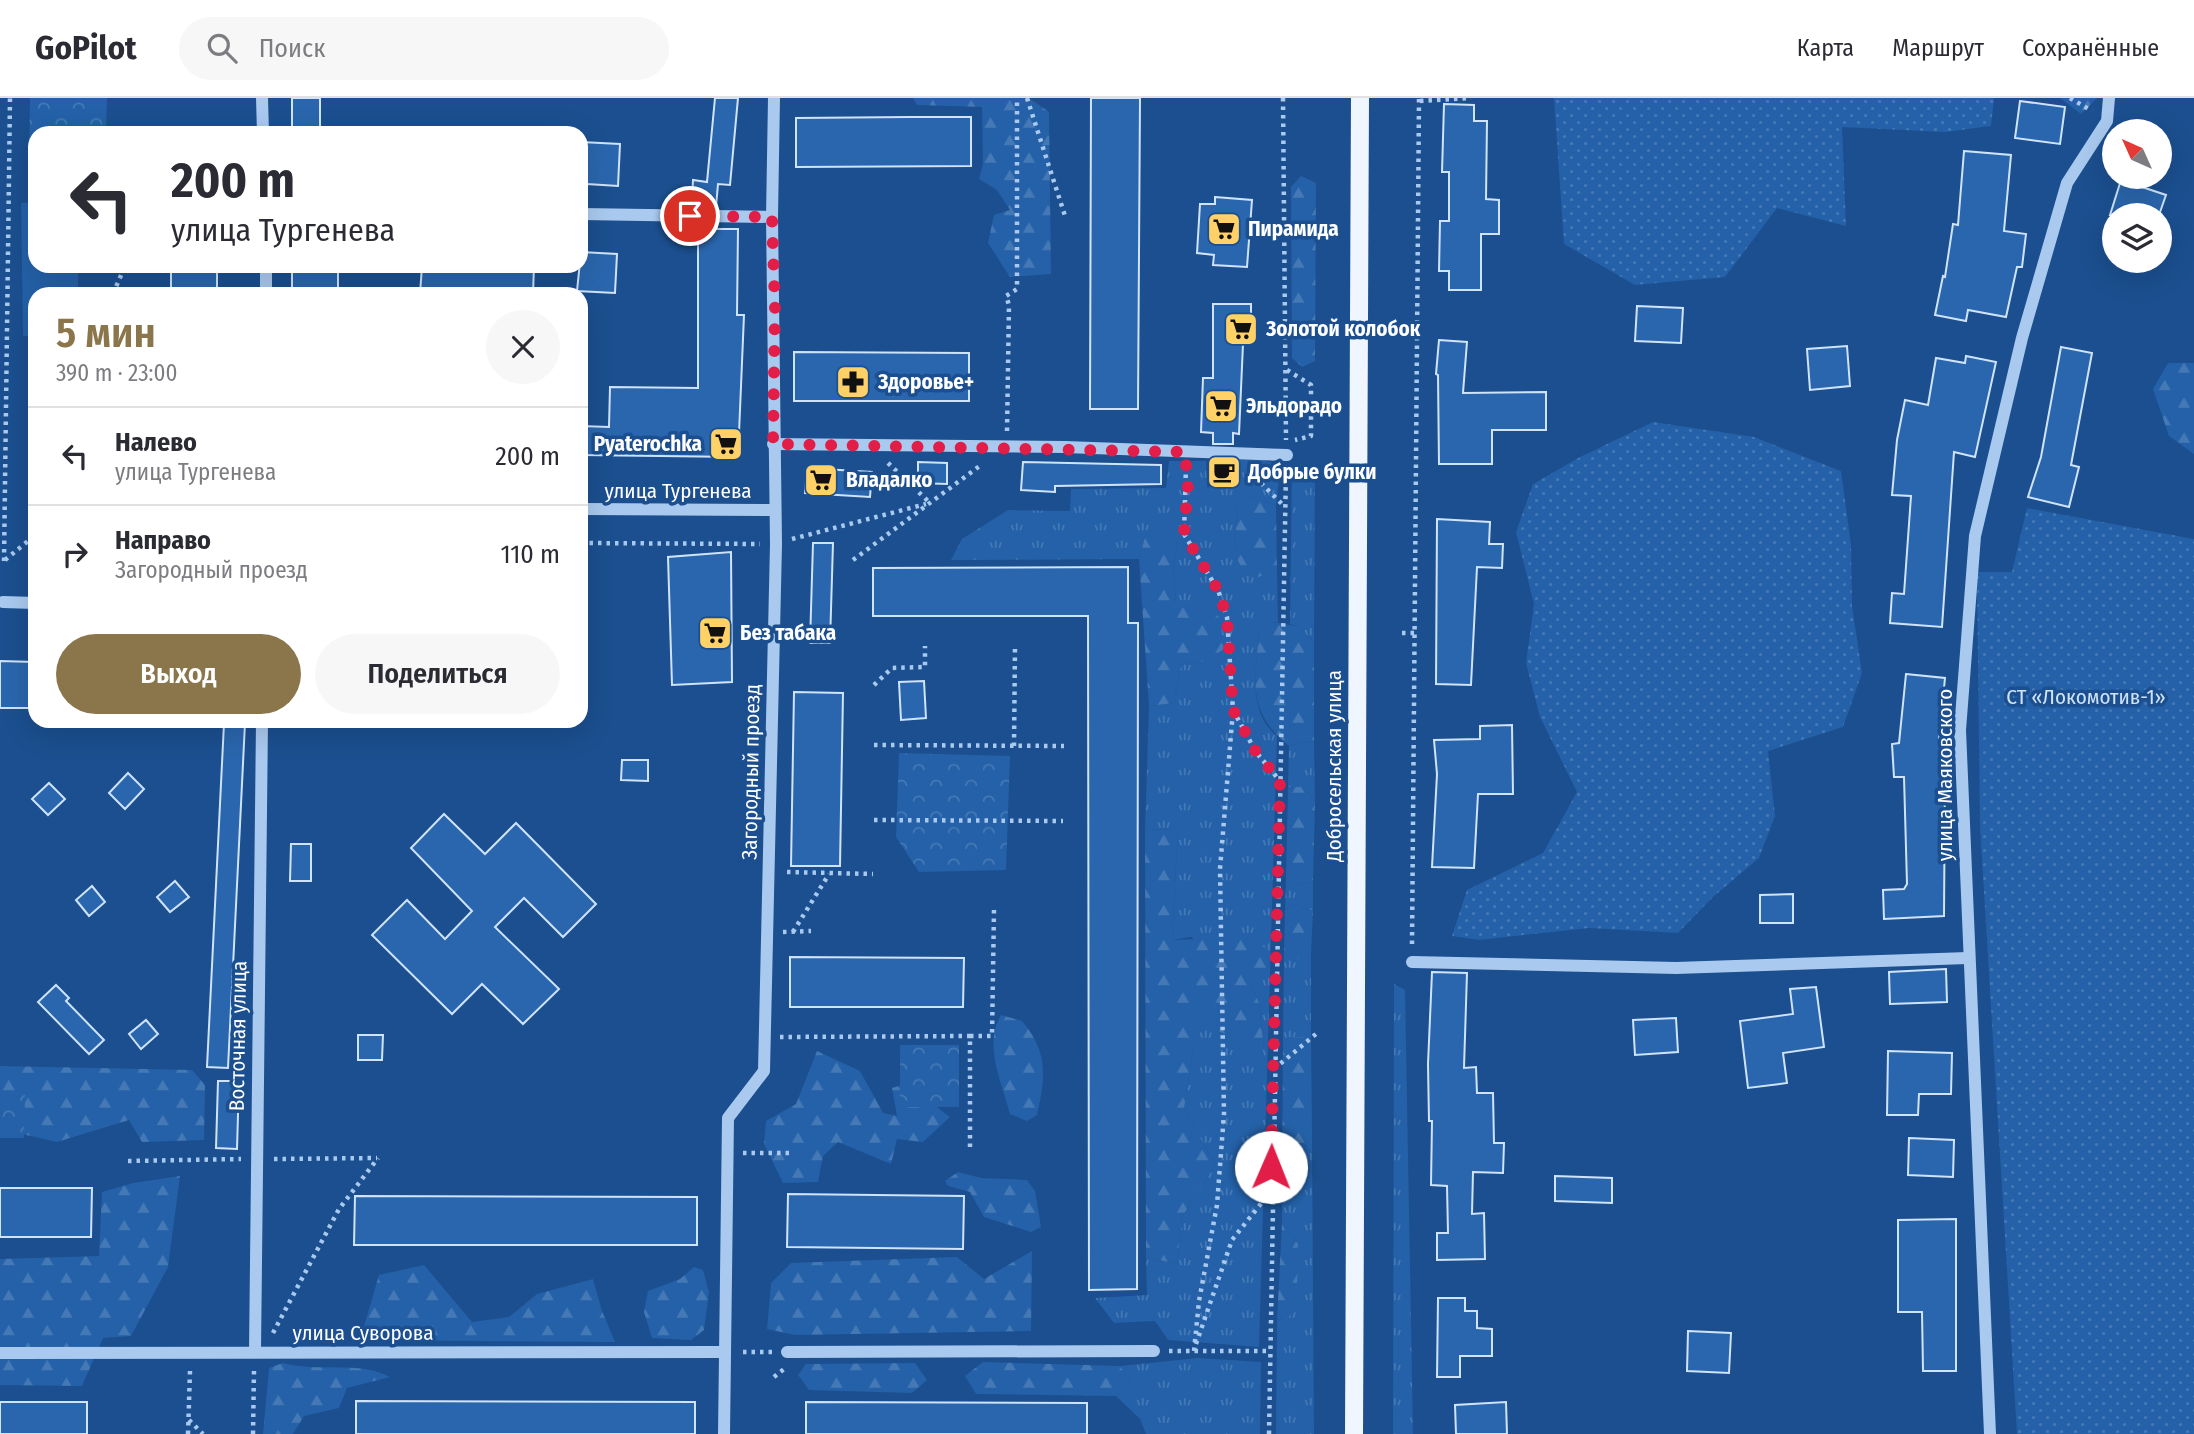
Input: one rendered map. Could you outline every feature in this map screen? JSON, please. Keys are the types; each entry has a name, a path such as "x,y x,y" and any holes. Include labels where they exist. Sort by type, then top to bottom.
{"main road":[{"name":"Добросельская улица","path":"1354,1434 1360,98"}],"street":[{"path":"262,98 263,126"},
{"name":"Загородный проезд","path":"724,1434 728,1118 764,1071 774,510 774,98"},
{"name":"улица Маяковского","path":"1990,1434 1960,730 1975,536 2022,338 2067,183 2108,121 2109,98"},
{"path":"588,214 772,217"},
{"path":"773,444 1065,447 1287,455"},
{"name":"улица Тургенева","path":"588,509 774,510"},
{"path":"4,602 28,603"},
{"name":"Восточная улица","path":"255,1352 262,728"},
{"path":"1412,962 1676,968 1968,958"},
{"name":"улица Суворова","path":"0,1353 725,1352"},
{"path":"781,1352 1154,1352"}],"path":[{"path":"10,98 4,561 28,543"},
{"path":"853,560 1006,447 1009,306 1006,296 1017,289 1017,98"},
{"path":"1027,98 1066,219"},
{"path":"1283,98 1286,442 1311,436 1311,385 1286,369"},
{"path":"1412,962 1419,99 1471,98"},
{"path":"870,446 930,503"},
{"path":"1185,452 1188,484 1184,534 1218,590 1227,617 1233,710 1220,869 1224,1114 1217,1205 1199,1301 1194,1352"},
{"path":"1231,453 1286,507"},
{"path":"1269,1434 1273,1070 1287,455"},
{"path":"1402,633 1415,633"},
{"path":"874,685 892,668 925,667 925,646"},
{"path":"1014,746 1015,647"},
{"path":"1233,710 1256,752 1280,781"},
{"path":"874,744 1064,746"},
{"path":"874,820 1063,821"},
{"path":"768,872 873,874"},
{"path":"793,932 829,873"},
{"path":"765,1037 992,1036 994,910"},
{"path":"767,932 811,931"},
{"path":"1273,1070 1316,1034"},
{"path":"970,1036 970,1152"},
{"path":"728,1154 793,1153"},
{"path":"128,1160 378,1158 339,1209 278,1329 255,1352 253,1434"},
{"path":"1194,1352 1232,1240 1271,1191"},
{"path":"1154,1352 1269,1351"},
{"path":"188,1434 191,1352"},
{"path":"725,1352 781,1352"},
{"path":"188,1419 203,1434"}],"green space":[{"path":"30,98 107,98 106,126 30,126"},
{"path":"913,98 1029,98 1049,112 1051,274 1010,277 988,243 994,215 1010,210 997,190 979,179 983,164 982,107 917,105"},
{"path":"1554,98 1994,98 1991,126 1945,132 1842,127 1846,226 1777,208 1725,277 1635,285 1564,244"},
{"path":"2060,98 2097,98 2081,114"},
{"path":"1301,176 1316,183 1315,361 1302,367 1292,358 1291,187"},
{"path":"28,202 28,273 78,273 78,287 28,287 28,336 23,336 21,203"},
{"path":"2168,363 2194,363 2194,454 2169,436 2153,389"},
{"path":"1653,422 1754,437 1841,471 1851,545 1852,606 1862,673 1843,727 1768,751 1775,816 1759,858 1713,897 1678,933 1589,928 1479,940 1452,936 1467,890 1543,853 1577,792 1540,717 1526,663 1534,604 1516,532 1533,484 1580,457"},
{"path":"1259,459 1273,463 1279,480 1276,506 1253,496 1237,505 1235,554 1246,574 1259,577 1277,570 1278,623 1271,622 1259,632 1256,674 1257,701 1261,714 1267,726 1277,736 1259,1347 1168,1340 1155,1321 1114,1323 1095,1298 1147,1295 1146,1257 1177,1264 1182,1217 1215,1165 1184,1109 1193,1049 1193,994 1218,1031 1264,1048 1259,1003 1251,985 1191,937 1172,940 1178,829 1145,830 1149,706 1174,703 1181,665 1205,661 1206,602 1176,601 1173,572 1177,542 1147,530 1139,559 951,560 962,539 1008,510 1070,511 1071,489 1166,488 1169,461 1206,461 1207,487 1239,486 1239,460"},
{"path":"1292,464 1315,465 1314,642 1297,626 1290,624"},
{"path":"1253,496 1276,506 1277,570 1259,577 1245,574 1235,555 1237,505"},
{"name":"СТ «Локомотив-1»","path":"2027,508 2194,539 2194,1434 2017,1434 1980,826 1977,572 2012,572"},
{"path":"1147,530 1164,531 1177,542 1173,572 1176,600 1206,602 1220,619 1224,649 1205,661 1181,665 1174,703 1149,706 1139,559"},
{"path":"1271,622 1297,626 1314,642 1314,741 1289,746 1275,733 1260,708 1255,681 1259,632"},
{"path":"1314,741 1315,801 1303,787 1288,787 1289,746"},
{"path":"899,753 1010,756 1006,870 919,872 896,837"},
{"path":"1288,787 1303,787 1315,801 1313,882 1297,884 1286,878"},
{"path":"1178,829 1172,940 1249,937 1267,949 1266,972 1251,985 1259,1003 1264,1049 1218,1031 1193,996 1193,1049 1184,1109 1215,1165 1182,1217 1177,1264 1146,1257 1145,830"},
{"path":"1286,878 1297,884 1313,882 1313,911 1296,905 1285,909"},
{"path":"1296,905 1313,911 1311,954 1297,959 1284,952 1285,909"},
{"path":"1284,952 1297,958 1311,954 1311,1037 1283,1038"},
{"path":"1394,984 1405,990 1413,1434 1393,1434"},
{"path":"1001,1015 1022,1021 1041,1054 1043,1076 1040,1101 1037,1115 1027,1121 1010,1114 999,1077 994,1039"},
{"path":"1311,1037 1312,1137 1295,1162 1302,1183 1282,1201 1283,1038"},
{"path":"900,1045 959,1045 959,1107 900,1107"},
{"path":"817,1051 860,1071 883,1113 897,1116 892,1088 906,1084 950,1117 923,1142 897,1139 891,1164 838,1142 823,1156 818,1182 783,1183 764,1144 766,1121 796,1104"},
{"path":"0,1066 192,1070 205,1085 204,1140 142,1142 129,1120 57,1142 0,1129"},
{"path":"0,1094 25,1094 24,1138 0,1138"},
{"path":"1312,1137 1314,1434 1276,1434 1277,1320 1290,1316 1298,1244 1282,1223 1282,1201 1302,1183 1295,1162"},
{"path":"958,1172 981,1178 1027,1180 1035,1191 1041,1227 1031,1232 984,1217 970,1192 948,1186 945,1181"},
{"path":"180,1176 168,1267 131,1336 103,1338 82,1386 0,1385 0,1259 99,1256 102,1192 133,1183"},
{"path":"1282,1223 1298,1244 1297,1292 1290,1316 1277,1320"},
{"path":"1032,1251 1031,1331 795,1335 767,1329 771,1283 791,1263 957,1257 984,1279"},
{"path":"424,1265 472,1322 509,1317 537,1294 593,1279 615,1342 360,1340 379,1275"},
{"path":"694,1267 703,1270 709,1292 704,1330 691,1340 652,1338 644,1312 648,1291 680,1279"},
{"path":"1198,1358 1261,1362 1260,1434 1146,1434 1140,1419 1116,1396 1133,1385 1120,1366"},
{"path":"983,1362 1120,1366 1133,1385 1116,1396 976,1394 965,1376"},
{"path":"283,1363 365,1369 390,1377 347,1388 339,1408 304,1416 293,1434 263,1434 269,1368"},
{"path":"915,1363 927,1380 912,1393 809,1390 798,1375 806,1364"}],"building":[{"path":"292,98 320,98 320,126 292,126"},
{"path":"715,98 738,98 730,185 718,184 716,207 698,207 698,202 692,201 693,180 707,182"},
{"path":"1091,98 1140,98 1138,409 1090,409"},
{"path":"2020,101 2065,107 2060,144 2015,138"},
{"path":"1444,104 1474,105 1474,121 1487,121 1486,199 1499,200 1499,234 1481,234 1481,290 1449,290 1449,271 1439,271 1440,221 1449,221 1449,172 1442,172"},
{"path":"971,117 971,166 796,167 796,118"},
{"path":"588,142 620,144 618,186 588,184"},
{"path":"1964,151 2011,155 2004,231 2026,234 2022,267 2017,267 2006,317 1968,310 1966,321 1935,315 1943,276 1945,277 1953,224 1958,225"},
{"path":"2118,189 2148,189 2166,195 2163,203 2114,203"},
{"name":"Пирамида","path":"1215,197 1252,200 1247,267 1213,265 1214,255 1197,253 1200,204 1215,204"},
{"path":"698,225 714,225 714,229 738,229 737,315 744,315 738,457 588,455 588,426 609,427 610,387 698,388"},
{"path":"588,252 617,254 615,293 588,292 588,287 577,287 579,273 588,273"},
{"path":"171,273 217,273 217,287 171,287"},
{"path":"292,273 338,273 338,287 292,287"},
{"path":"422,273 534,273 533,287 420,287"},
{"path":"1213,304 1251,304 1251,344 1243,344 1239,434 1233,433 1233,444 1213,444 1213,433 1201,432 1203,378 1213,378"},
{"path":"1637,306 1683,308 1681,343 1635,341"},
{"path":"1439,340 1467,342 1463,393 1546,392 1546,430 1492,430 1492,464 1439,464 1436,374"},
{"path":"1847,346 1850,386 1810,390 1807,349"},
{"path":"2061,347 2092,353 2071,465 2079,467 2069,507 2028,497 2041,457"},
{"path":"794,352 969,353 969,401 794,401"},
{"path":"1966,356 1996,362 1975,457 1954,452 1942,627 1890,623 1892,593 1904,594 1911,496 1892,495 1897,440 1905,400 1928,405 1936,358 1965,363"},
{"path":"1213,461 1234,462 1234,480 1213,481"},
{"path":"918,462 947,463 947,484 918,483"},
{"path":"1023,462 1161,465 1161,484 1055,486 1055,492 1021,490"},
{"path":"807,468 872,472 870,497 805,493"},
{"path":"1437,519 1490,522 1489,544 1503,544 1502,568 1477,567 1471,685 1436,684"},
{"path":"813,543 833,543 830,643 810,643"},
{"path":"731,552 732,682 672,685 668,557"},
{"path":"1128,567 1128,623 1138,623 1137,1289 1089,1290 1088,616 873,616 873,568"},
{"path":"0,661 28,662 28,708 0,708"},
{"path":"1906,674 1945,678 1939,740 1943,740 1945,774 1944,916 1884,919 1883,890 1904,889 1907,884 1904,777 1894,777 1892,744 1899,743"},
{"path":"924,681 926,718 901,720 899,682"},
{"path":"794,692 843,693 840,866 791,866"},
{"path":"1512,725 1513,794 1478,794 1474,868 1432,867 1437,774 1434,740 1480,739 1480,726"},
{"path":"224,728 245,728 228,1068 207,1067"},
{"path":"622,760 648,760 648,781 621,780"},
{"path":"128,773 144,789 125,809 109,793"},
{"path":"49,783 65,799 48,815 32,799"},
{"path":"444,814 485,854 516,823 596,904 563,937 524,898 495,927 559,989 523,1024 482,984 452,1014 372,935 407,900 445,939 472,911 411,848"},
{"path":"291,844 311,844 311,881 290,881"},
{"path":"175,881 189,897 170,912 157,897"},
{"path":"92,886 105,902 89,916 76,900"},
{"path":"1793,894 1793,923 1760,923 1760,895"},
{"path":"790,957 964,958 963,1007 790,1007"},
{"path":"1946,969 1947,1002 1890,1004 1889,972"},
{"path":"1432,972 1467,973 1464,1068 1476,1067 1477,1093 1493,1093 1494,1143 1504,1143 1503,1173 1473,1172 1472,1214 1484,1213 1485,1259 1437,1260 1437,1233 1448,1233 1447,1186 1431,1185 1432,1121 1429,1121 1428,1064"},
{"path":"56,985 69,998 66,1001 104,1040 89,1054 38,1002"},
{"path":"1816,987 1824,1047 1783,1053 1787,1083 1748,1088 1740,1021 1793,1014 1790,989"},
{"path":"1676,1018 1678,1052 1635,1055 1633,1020"},
{"path":"146,1020 158,1034 141,1049 129,1034"},
{"path":"358,1035 383,1035 382,1060 358,1060"},
{"path":"1888,1051 1952,1053 1951,1094 1919,1094 1918,1115 1887,1115"},
{"path":"218,1081 239,1081 237,1149 216,1148"},
{"path":"1909,1138 1954,1140 1953,1177 1908,1175"},
{"path":"1555,1176 1612,1178 1612,1203 1555,1201"},
{"path":"0,1188 92,1188 91,1237 0,1237"},
{"path":"788,1194 964,1196 963,1249 787,1247"},
{"path":"355,1196 697,1197 697,1245 354,1245"},
{"path":"1956,1219 1956,1371 1923,1371 1922,1312 1898,1312 1898,1220"},
{"path":"1438,1298 1465,1298 1465,1311 1477,1311 1477,1328 1492,1329 1492,1356 1460,1356 1460,1377 1437,1377"},
{"path":"1688,1331 1731,1333 1729,1373 1687,1371"},
{"path":"356,1401 695,1402 695,1434 356,1434"},
{"path":"0,1402 87,1402 87,1434 0,1434"},
{"path":"806,1402 1087,1403 1087,1434 806,1434"},
{"path":"1506,1402 1507,1434 1456,1434 1455,1405"}],"place":[{"name":"Пирамида","path":"1224,229"},
{"name":"Золотой колобок","path":"1241,329"},
{"name":"Здоровье+","path":"853,382"},
{"name":"Эльдорадо","path":"1221,406"},
{"name":"Pyaterochka","path":"726,444"},
{"name":"Добрые булки","path":"1224,472"},
{"name":"Владалко","path":"821,480"},
{"name":"Без табака","path":"715,633"}],"route":[{"path":"690,216 772,217 775,307 773,444 1065,447 1185,452 1188,484 1184,534 1218,590 1227,617 1233,710 1256,752 1280,781 1271,1167"}]}
